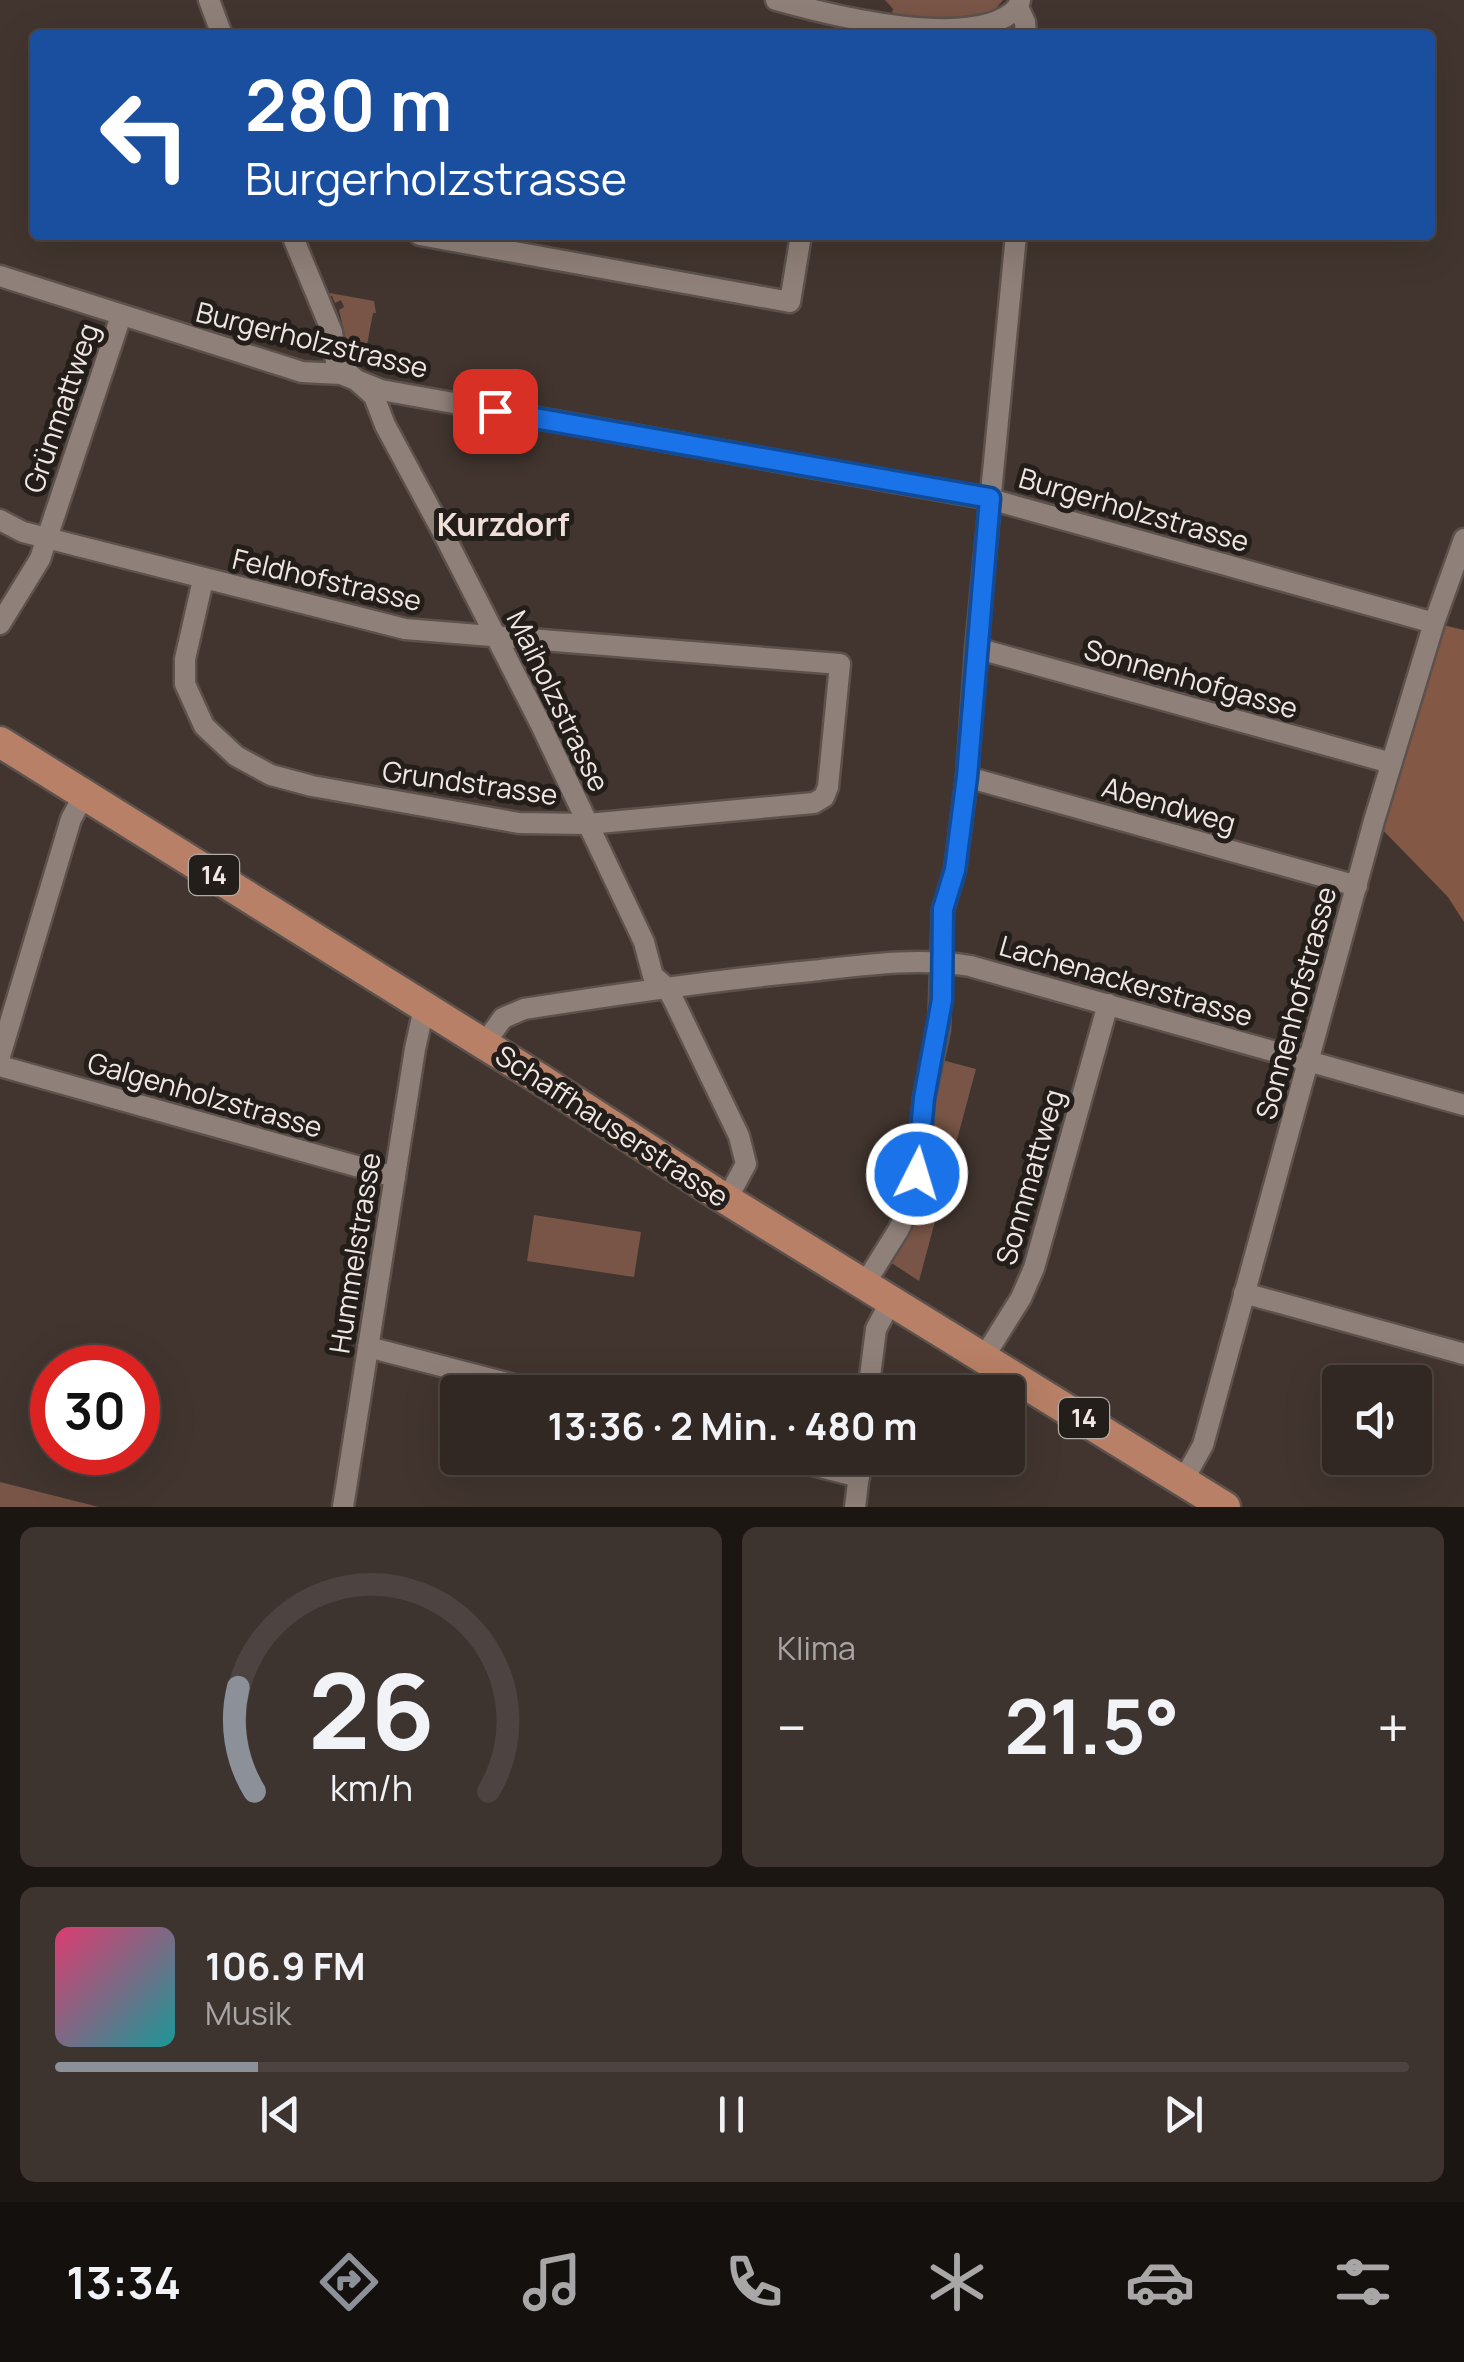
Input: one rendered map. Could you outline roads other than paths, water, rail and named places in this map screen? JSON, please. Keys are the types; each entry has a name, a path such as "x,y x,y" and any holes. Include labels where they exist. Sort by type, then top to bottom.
{"main road":[{"name":"Schaffhauserstrasse","path":"0,742 726,1200 1225,1507"}],"street":[{"path":"209,0 220,30"},
{"path":"776,0 836,26 896,27 995,24 1019,4 1026,30"},
{"name":"Maiholzstrasse","path":"294,240 332,332 336,362 374,396 384,425 496,637 588,824 644,942 653,976 666,987 744,1151 743,1174 726,1200"},
{"path":"448,240 790,302 801,240"},
{"path":"864,1284 910,1204 917,1174 924,1098 939,1030 943,909 955,870 967,777 1016,240"},
{"name":"Burgerholzstrasse","path":"0,276 302,372 334,372 380,390 990,498 1434,623"},
{"name":"Grünmattweg","path":"0,624 40,559 121,316"},
{"name":"Feldhofstrasse","path":"0,520 23,532 405,629 840,664"},
{"name":"Sonnenhofstrasse","path":"1183,1480 1203,1445 1391,763 1464,539"},
{"name":"Grundstrasse","path":"203,580 185,659 185,684 204,726 236,756 271,775 312,786 519,823 588,824 814,803 824,797 828,787 840,664"},
{"name":"Sonnenhofgasse","path":"976,648 1391,763"},
{"name":"Abendweg","path":"967,777 1357,886"},
{"path":"0,1056 71,819 84,795"},
{"name":"Lachenackerstrasse","path":"484,1044 503,1018 514,1012 666,987 894,962 942,961 1464,1105"},
{"name":"Sonnmattweg","path":"984,1356 1021,1298 1034,1268 1108,1004"},
{"name":"Hummelstrasse","path":"343,1507 415,1049 427,1009"},
{"name":"Galgenholzstrasse","path":"0,1066 395,1176"},
{"path":"1244,1293 1464,1354"},
{"path":"870,1375 876,1329 891,1301"},
{"path":"368,1346 476,1375"},
{"path":"855,1507 859,1475"}],"district":[{"name":"Kurzdorf","path":"503,525"}]}
